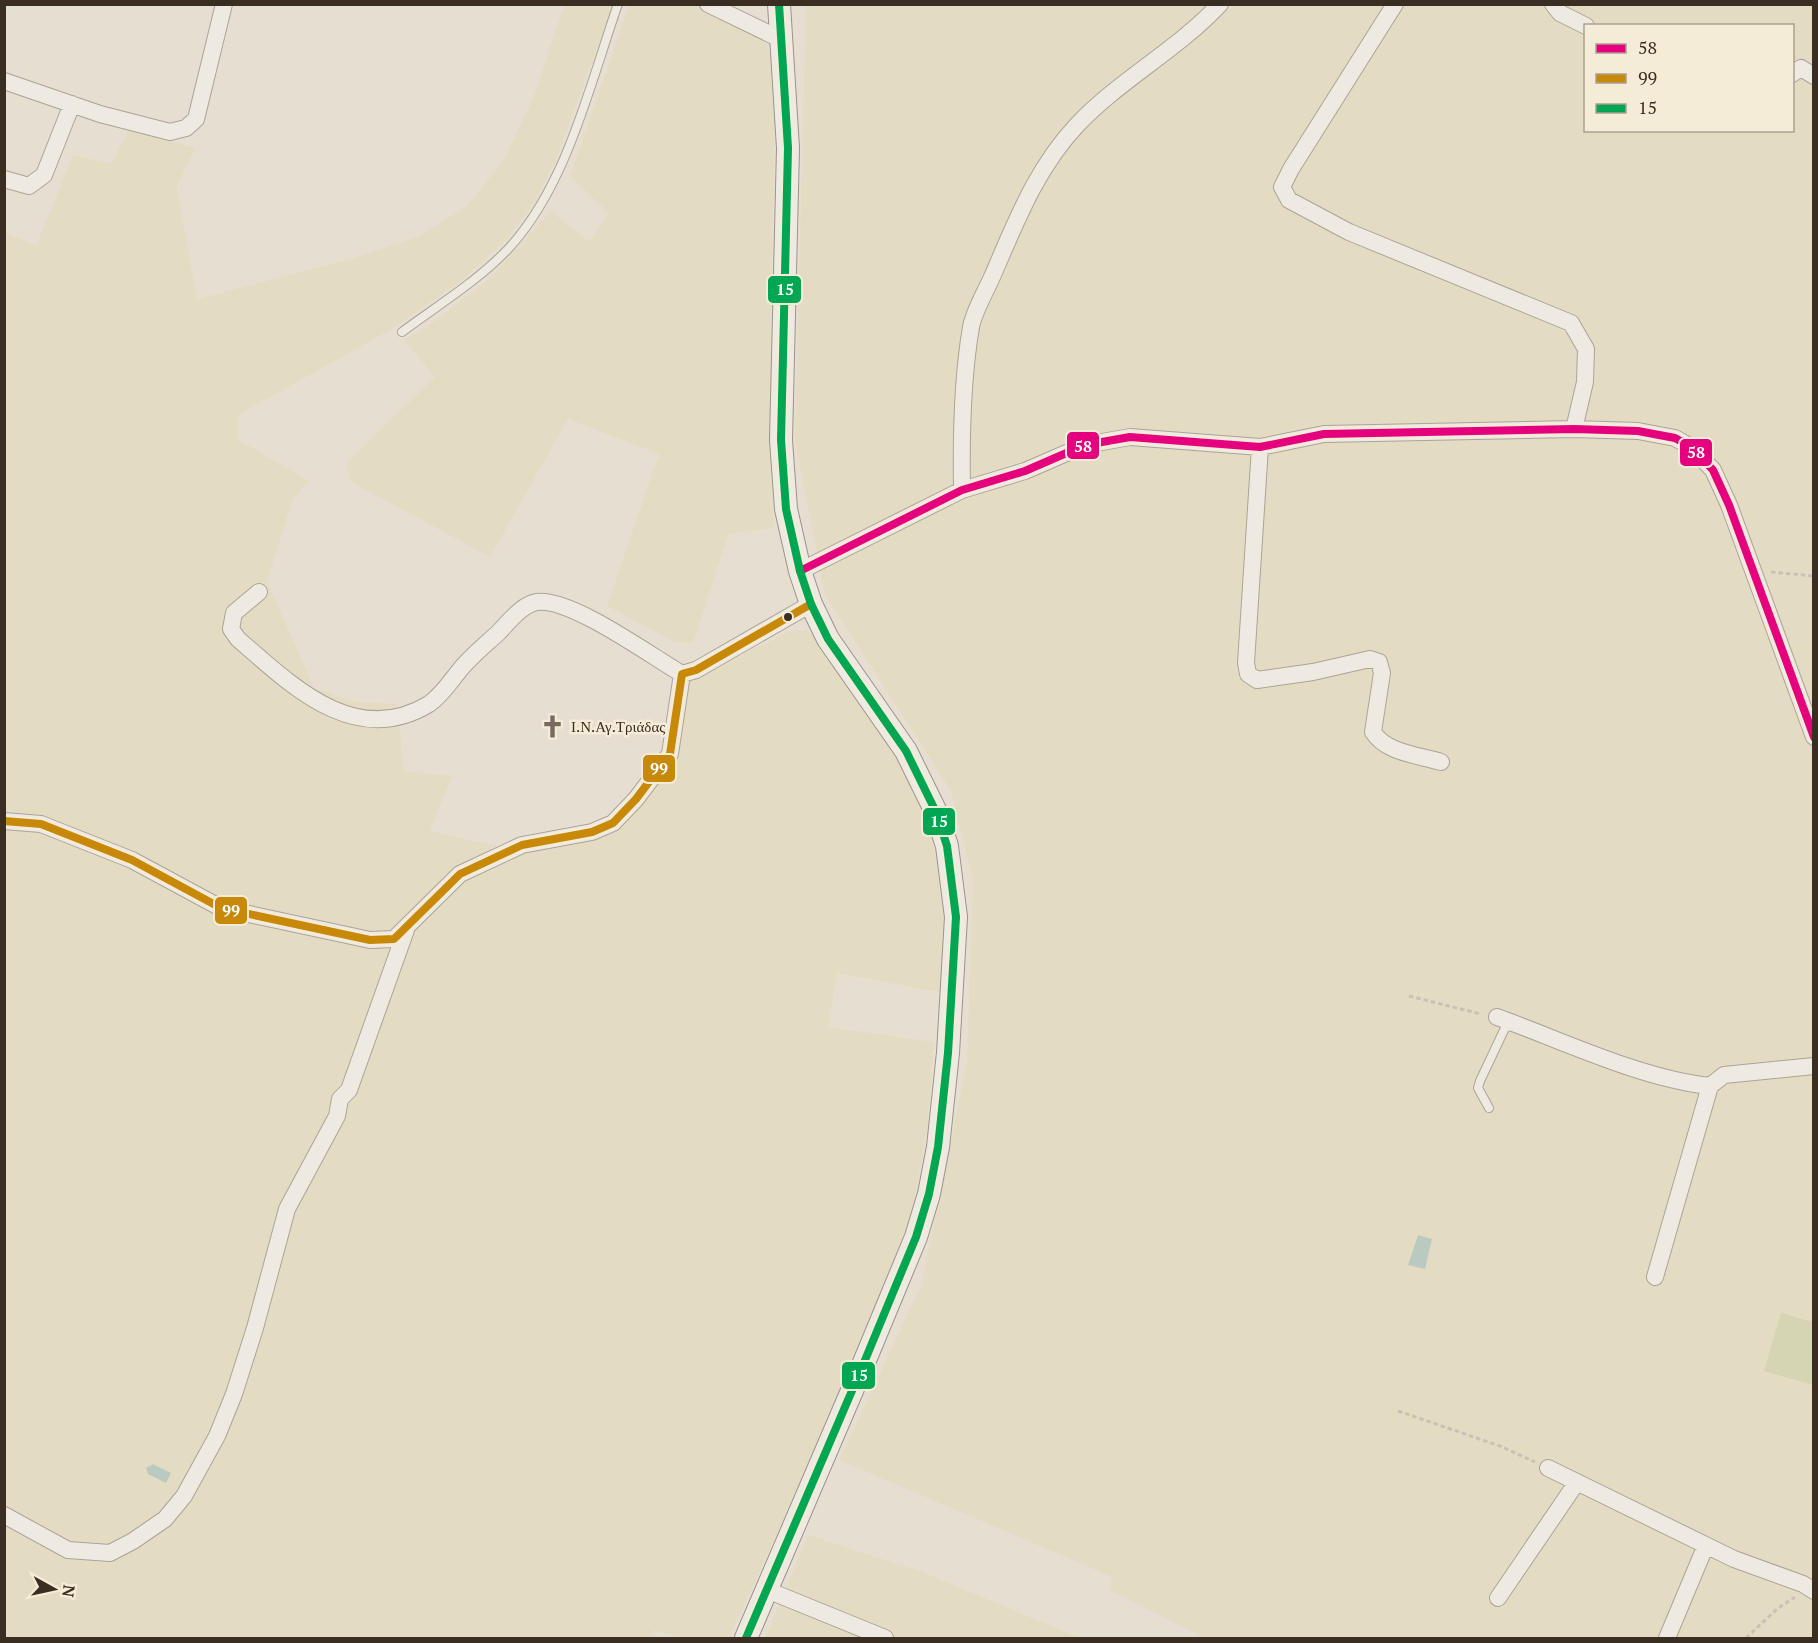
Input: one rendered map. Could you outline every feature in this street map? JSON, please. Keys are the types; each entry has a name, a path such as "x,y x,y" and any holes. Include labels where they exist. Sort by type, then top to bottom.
{"main road":[{"path":"746,1638 903,1269 929,1194 938,1147 948,1053 956,917 947,846 922,781 906,751 828,639 811,604 800,571 786,509 781,462 788,148 778,4"}],"street":[{"path":"4,81 72,104 170,132 186,128 196,119 224,4"},
{"path":"708,4 780,39"},
{"path":"962,490 961,448 971,325 1039,174 1077,125 1116,89 1197,29 1220,4"},
{"path":"1395,4 1282,187 1290,200 1349,232 1571,324 1586,349 1585,382 1574,429"},
{"path":"1553,4 1560,13 1584,25"},
{"path":"1794,73 1801,68 1814,76"},
{"path":"4,179 28,186 44,175 72,104"},
{"path":"800,571 962,490 1025,471 1085,445 1130,437 1260,447 1324,434 1574,429 1638,431 1675,438 1691,447 1713,470 1730,506 1814,737"},
{"path":"1260,447 1246,663 1248,674 1257,680 1312,672 1370,659 1379,662 1382,673 1373,732 1380,742 1392,748 1441,762"},
{"path":"259,592 234,613 231,629 238,639 308,698 339,713 373,720 404,715 429,704 524,608 537,602 576,610 682,674 696,670 811,604"},
{"path":"4,820 41,824 132,860 221,908 370,940 394,939 406,930 439,892 460,874 522,845 592,832 613,823 636,799 670,754 682,674"},
{"path":"4,1515 68,1550 110,1553 133,1541 165,1519 184,1496 204,1463 234,1394 287,1209 337,1116 340,1099 349,1090 406,930"},
{"path":"1497,1017 1620,1062 1710,1086"},
{"path":"1655,1277 1702,1107 1710,1086 1724,1075 1814,1066"},
{"path":"1548,1468 1706,1545 1811,1589"},
{"path":"1498,1598 1577,1482"},
{"path":"1667,1638 1706,1545"},
{"path":"767,1590 885,1638"}],"lane":[{"path":"402,332 491,265 536,214 565,156 618,4"},
{"path":"1489,1108 1478,1088 1480,1081 1505,1028 1515,1024"}],"path":[{"path":"1752,570 1814,576"},
{"path":"1409,996 1497,1017"},
{"path":"1398,1411 1500,1446 1548,1468"},
{"path":"1746,1638 1777,1609 1811,1589"}],"shaded area":[{"path":"564,5 613,5 555,162 535,202 508,238 464,279 392,329 238,415 237,439 309,481 293,499 267,581 314,688 355,702 397,704 404,771 452,776 430,831 528,853 596,838 620,827 677,757 685,684 790,631 806,630 817,638 895,753 922,807 938,862 944,915 940,992 837,973 828,1027 934,1042 928,1123 912,1214 848,1378 729,1638 683,1638 654,1630 651,1638 5,1638 5,232 36,246 73,155 111,164 129,130 195,148 177,186 197,299 351,259 418,237 467,206 503,161 534,96"},
{"path":"629,5 694,5 763,37 772,57 775,103 769,432 774,528 729,534 693,643 675,642 607,606 659,454 568,419 490,557 351,482 346,463 435,377 404,340 425,328 489,279 551,211 589,242 609,213 570,176"},
{"path":"806,5 1813,5 1813,1638 1205,1638 1110,1590 1112,1577 839,1460 921,1286 967,1063 973,881 951,791 825,595 795,441"},
{"path":"1418,1235 1432,1239 1425,1269 1408,1265"},
{"path":"153,1464 171,1473 166,1483 148,1474 146,1468"},
{"path":"808,1535 920,1571 1080,1638 765,1638"}],"green space":[{"path":"1781,1313 1813,1322 1813,1385 1764,1371"}],"transit line":[{"name":"15","path":"746,1638 916,1237 929,1194 938,1147 948,1053 956,917 947,846 936,812 906,751 828,639 811,604 800,571 786,509 781,440 788,148 779,4"},
{"name":"58","path":"800,571 962,490 1025,471 1085,445 1130,437 1260,447 1324,434 1574,429 1638,431 1675,438 1691,447 1713,470 1729,505 1814,737"},
{"name":"99","path":"4,821 41,824 132,860 221,908 370,940 394,939 460,874 522,845 592,832 613,823 636,799 670,754 682,674 696,670 811,604"}],"place":[{"name":"Ι.Ν.Αγ.Τριάδας","path":"553,726"}]}
